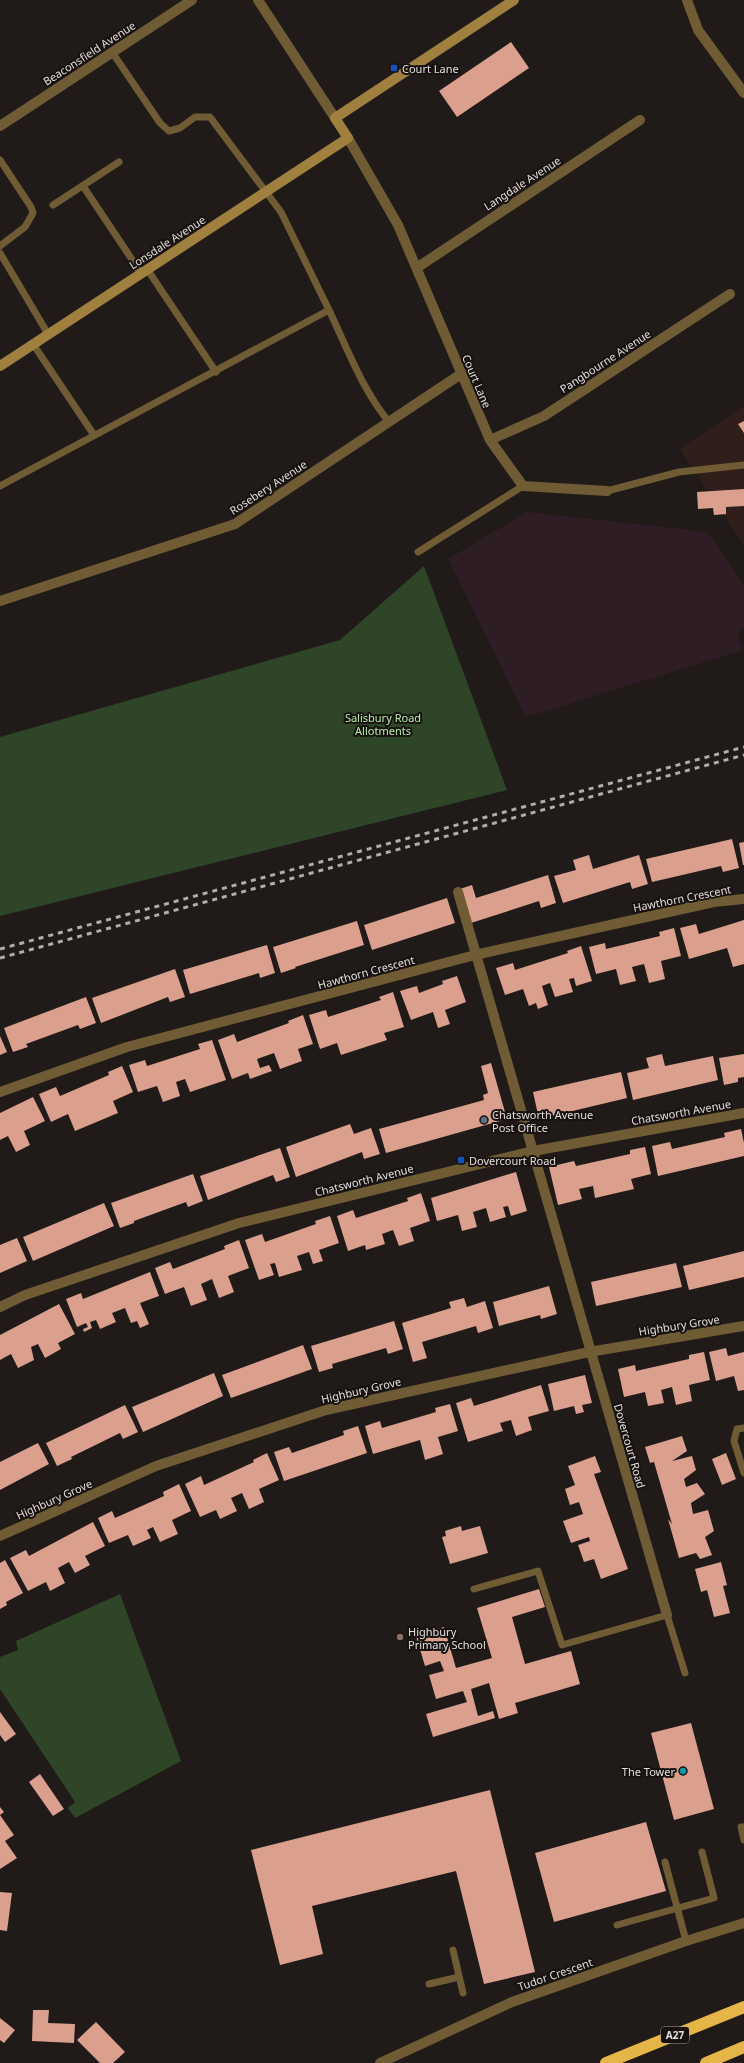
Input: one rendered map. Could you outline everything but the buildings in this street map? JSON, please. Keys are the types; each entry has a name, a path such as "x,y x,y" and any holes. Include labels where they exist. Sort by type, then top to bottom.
{"highway":[{"name":"A27","path":"606,2063 744,2007"},
{"path":"706,2063 744,2047"}],"street":[{"name":"Beaconsfield Avenue","path":"0,126 192,0"},
{"name":"Court Lane","path":"258,0 336,118 398,225 418,267 461,374 490,440 523,486"},
{"path":"336,118 514,0"},
{"path":"687,0 698,30 744,94"},
{"name":"Langdale Avenue","path":"418,267 640,120"},
{"name":"Lonsdale Avenue","path":"0,366 348,138"},
{"name":"Pangbourne Avenue","path":"490,440 544,416 730,294"},
{"name":"Rosebery Avenue","path":"0,601 235,524 461,374"},
{"path":"523,486 607,491"},
{"name":"Dovercourt Road","path":"458,892 589,1352 667,1615"},
{"name":"Hawthorn Crescent","path":"0,1092 127,1047 475,955 714,902 744,899"},
{"name":"Chatsworth Avenue","path":"0,1308 25,1295 239,1223 533,1151 744,1113"},
{"name":"Highbury Grove","path":"0,1536 156,1466 326,1410 589,1352 744,1326"},
{"name":"Tudor Crescent","path":"380,2063 512,2002 686,1940 744,1923"}],"lane":[{"path":"112,52 160,123 169,131 180,128 195,117 210,117 266,191 281,212 362,381 380,411 389,422"},
{"path":"0,160 31,207 33,213 25,227 0,246"},
{"path":"53,205 119,162"},
{"path":"83,186 216,372"},
{"path":"0,254 48,334"},
{"path":"0,486 94,435 216,372 329,310"},
{"path":"33,344 94,435"},
{"path":"607,491 679,472 744,465"},
{"path":"418,552 523,486"},
{"path":"744,1428 737,1429 734,1441 744,1473"},
{"path":"474,1589 538,1571 562,1645 667,1615 685,1673"},
{"path":"744,1827 741,1827 744,1840"},
{"path":"617,1925 714,1898 702,1852"},
{"path":"665,1862 686,1940"},
{"path":"453,1950 463,1993"},
{"path":"429,1984 459,1977"}],"shaded area":[{"path":"744,406 744,545 680,449"},
{"path":"527,512 708,532 744,586 744,629 737,634 743,650 526,717 448,559"}],"green space":[{"name":"Salisbury Road Allotments","path":"424,566 507,790 0,916 0,737 340,640"},
{"path":"120,1594 181,1761 75,1818 68,1808 75,1802 0,1689 0,1657 18,1650 16,1641"}],"railway":[{"path":"0,949 744,747"},
{"path":"0,958 744,755"}],"place":[{"name":"Court Lane","path":"394,68"},
{"name":"Chatsworth Avenue Post Office","path":"484,1120"},
{"name":"Dovercourt Road","path":"461,1160"},
{"name":"Highbury Primary School","path":"400,1637"},
{"name":"The Tower","path":"683,1771"}]}
